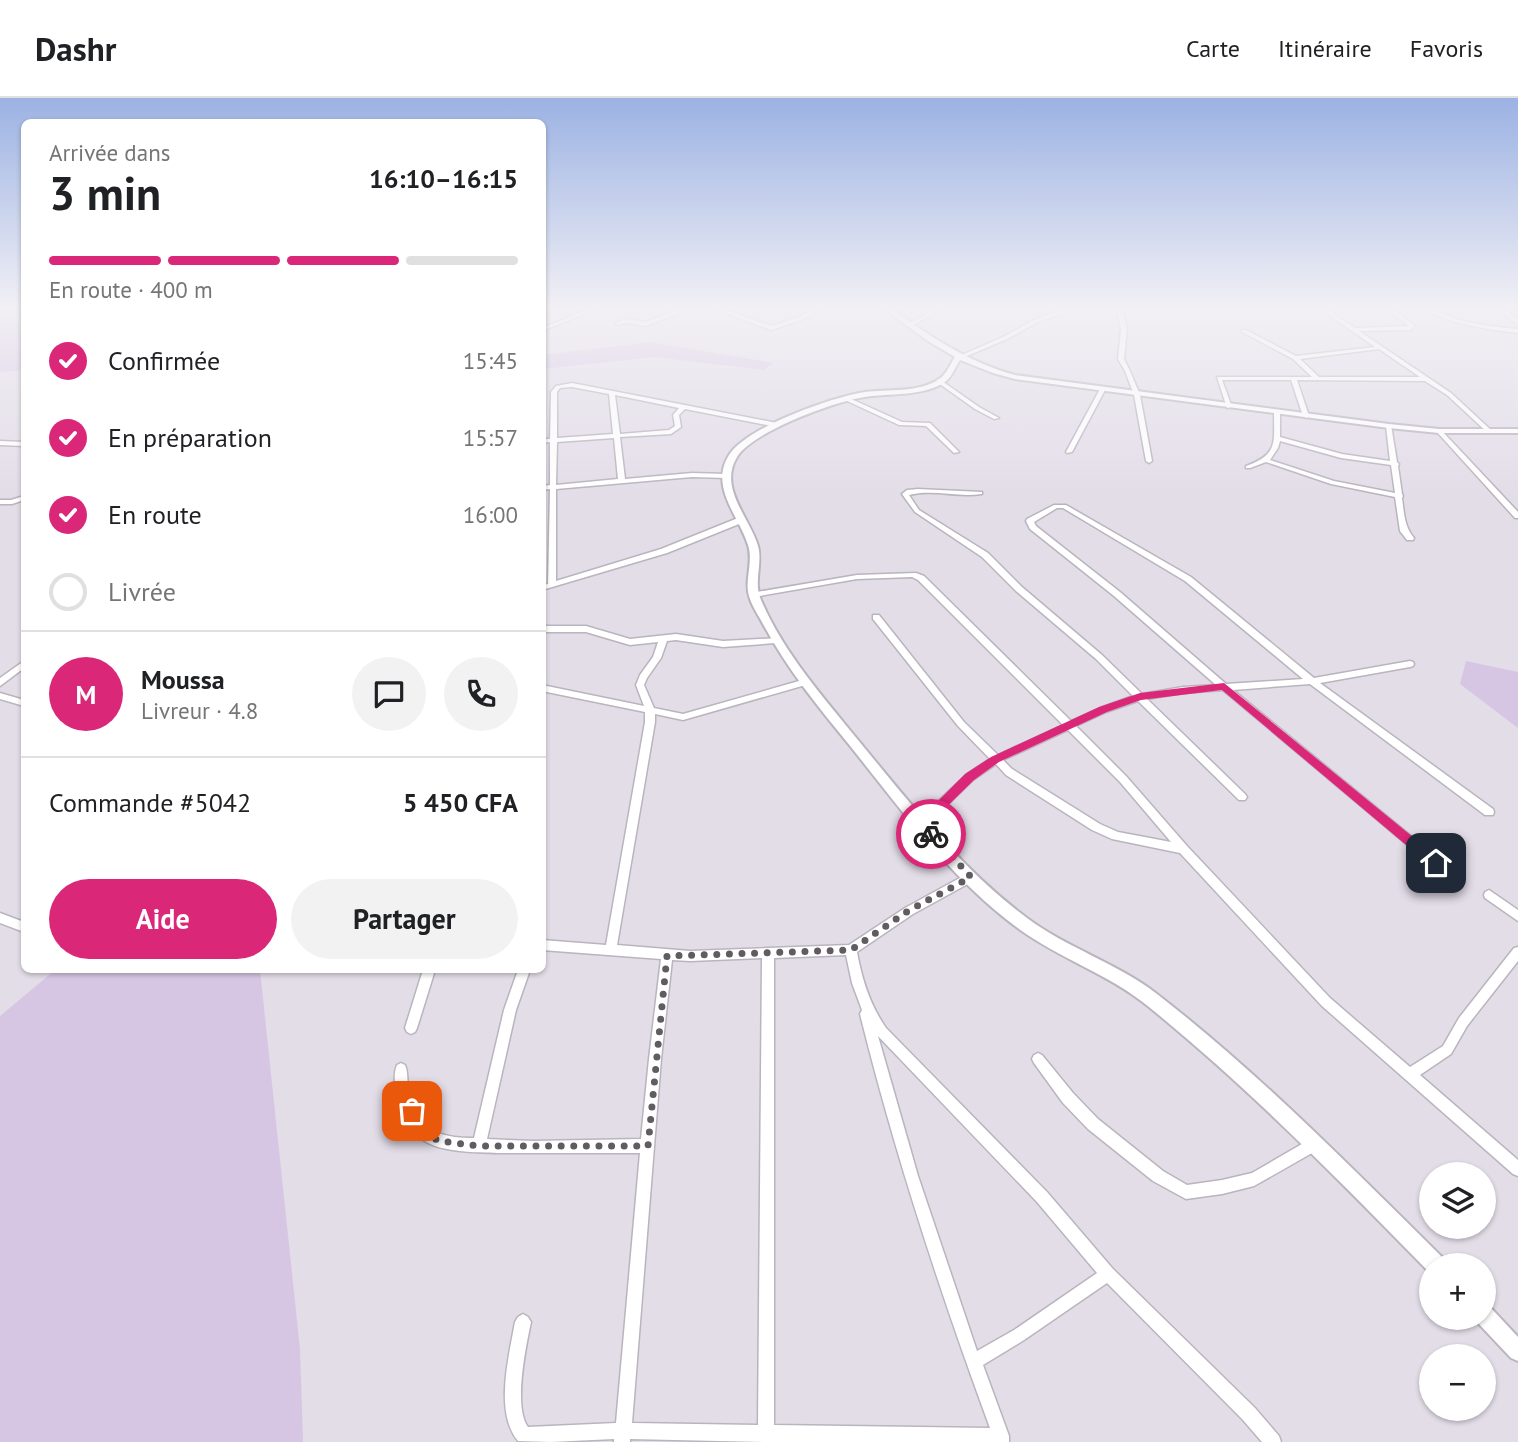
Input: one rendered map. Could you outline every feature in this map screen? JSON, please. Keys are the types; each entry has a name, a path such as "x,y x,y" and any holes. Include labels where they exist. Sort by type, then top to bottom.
{"street":[{"path":"951,369 945,378 939,381 847,399 777,425 735,453 726,488 754,547 754,595 776,640 806,682 921,824 992,900 1028,927 1105,967 1147,995 1231,1067 1314,1144 1424,1253"},
{"path":"984,369 1015,377 1277,413 1439,431 1518,431"},
{"path":"1128,369 1138,395 1149,461"},
{"path":"1307,369 1317,378"},
{"path":"1411,369 1449,394 1490,432"},
{"path":"1229,407 1219,378 1428,379"},
{"path":"1293,378 1306,416"},
{"path":"939,381 996,418"},
{"path":"552,585 556,388 572,385 777,425"},
{"path":"1069,452 1102,390"},
{"path":"612,393 622,482"},
{"path":"847,399 901,424 928,424 956,452"},
{"path":"546,441 671,432 678,427 676,415 682,407"},
{"path":"1248,467 1268,461 1276,451 1277,413"},
{"path":"1389,426 1404,531 1410,538"},
{"path":"1439,431 1518,516"},
{"path":"1277,438 1341,456 1396,464"},
{"path":"0,443 21,444"},
{"path":"1268,461 1333,483 1400,496"},
{"path":"546,488 692,475 727,477"},
{"path":"980,494 959,496 914,490 905,494 917,511 985,555 1140,697 1242,797"},
{"path":"0,502 21,499"},
{"path":"1452,876 1224,687 1117,594 1032,527 1030,521 1046,510 1062,505 1188,579 1312,681 1489,812"},
{"path":"546,587 664,551 741,520"},
{"path":"754,595 857,577 917,576 1132,788 1183,849 1326,1002 1518,1169"},
{"path":"876,617 961,724 995,760 1106,831 1136,841 1183,849"},
{"path":"546,629 586,629 630,642 684,637 723,644 776,640"},
{"path":"611,949 650,709 640,685 657,658 663,639"},
{"path":"921,824 970,777 995,760 1068,725 1140,697 1224,687 1312,681 1410,664"},
{"path":"0,683 21,666"},
{"path":"546,689 673,716 696,715 806,682"},
{"path":"0,696 21,702"},
{"path":"546,945 667,956 851,950 908,911 971,877"},
{"path":"1489,895 1518,915"},
{"path":"0,918 21,926"},
{"path":"523,1322 515,1368 514,1416 519,1432 524,1435 622,1437 766,1434 799,1438 1002,1439 973,1363 884,1088 864,1003 855,977 851,950"},
{"path":"1409,1076 1447,1050 1463,1022 1518,953"},
{"path":"766,1434 768,954"},
{"path":"622,1437 667,956"},
{"path":"411,1028 428,973"},
{"path":"479,1146 510,1010 523,973"},
{"path":"864,1003 882,1032 1042,1197 1108,1275 1249,1414 1273,1442"},
{"path":"1038,1059 1068,1098 1093,1124 1158,1176 1186,1192 1254,1180 1314,1144"},
{"path":"401,1069 401,1091 418,1122 429,1136 440,1141 479,1146 648,1146"},
{"path":"973,1363 1108,1275"},
{"path":"1496,1328 1518,1351"}],"shaded area":[{"path":"0,369 21,369 21,370 0,372"},
{"path":"1466,661 1518,672 1518,728 1460,684"},
{"path":"51,973 260,973 300,1349 303,1442 0,1442 0,1016"}],"way so far":[{"path":"412,1111 429,1136 460,1144 648,1146 667,956 851,950 908,911 971,877 931,834"}],"route":[{"path":"931,834 921,824 970,777 995,760 1103,709 1140,697 1224,687 1436,863"}]}
